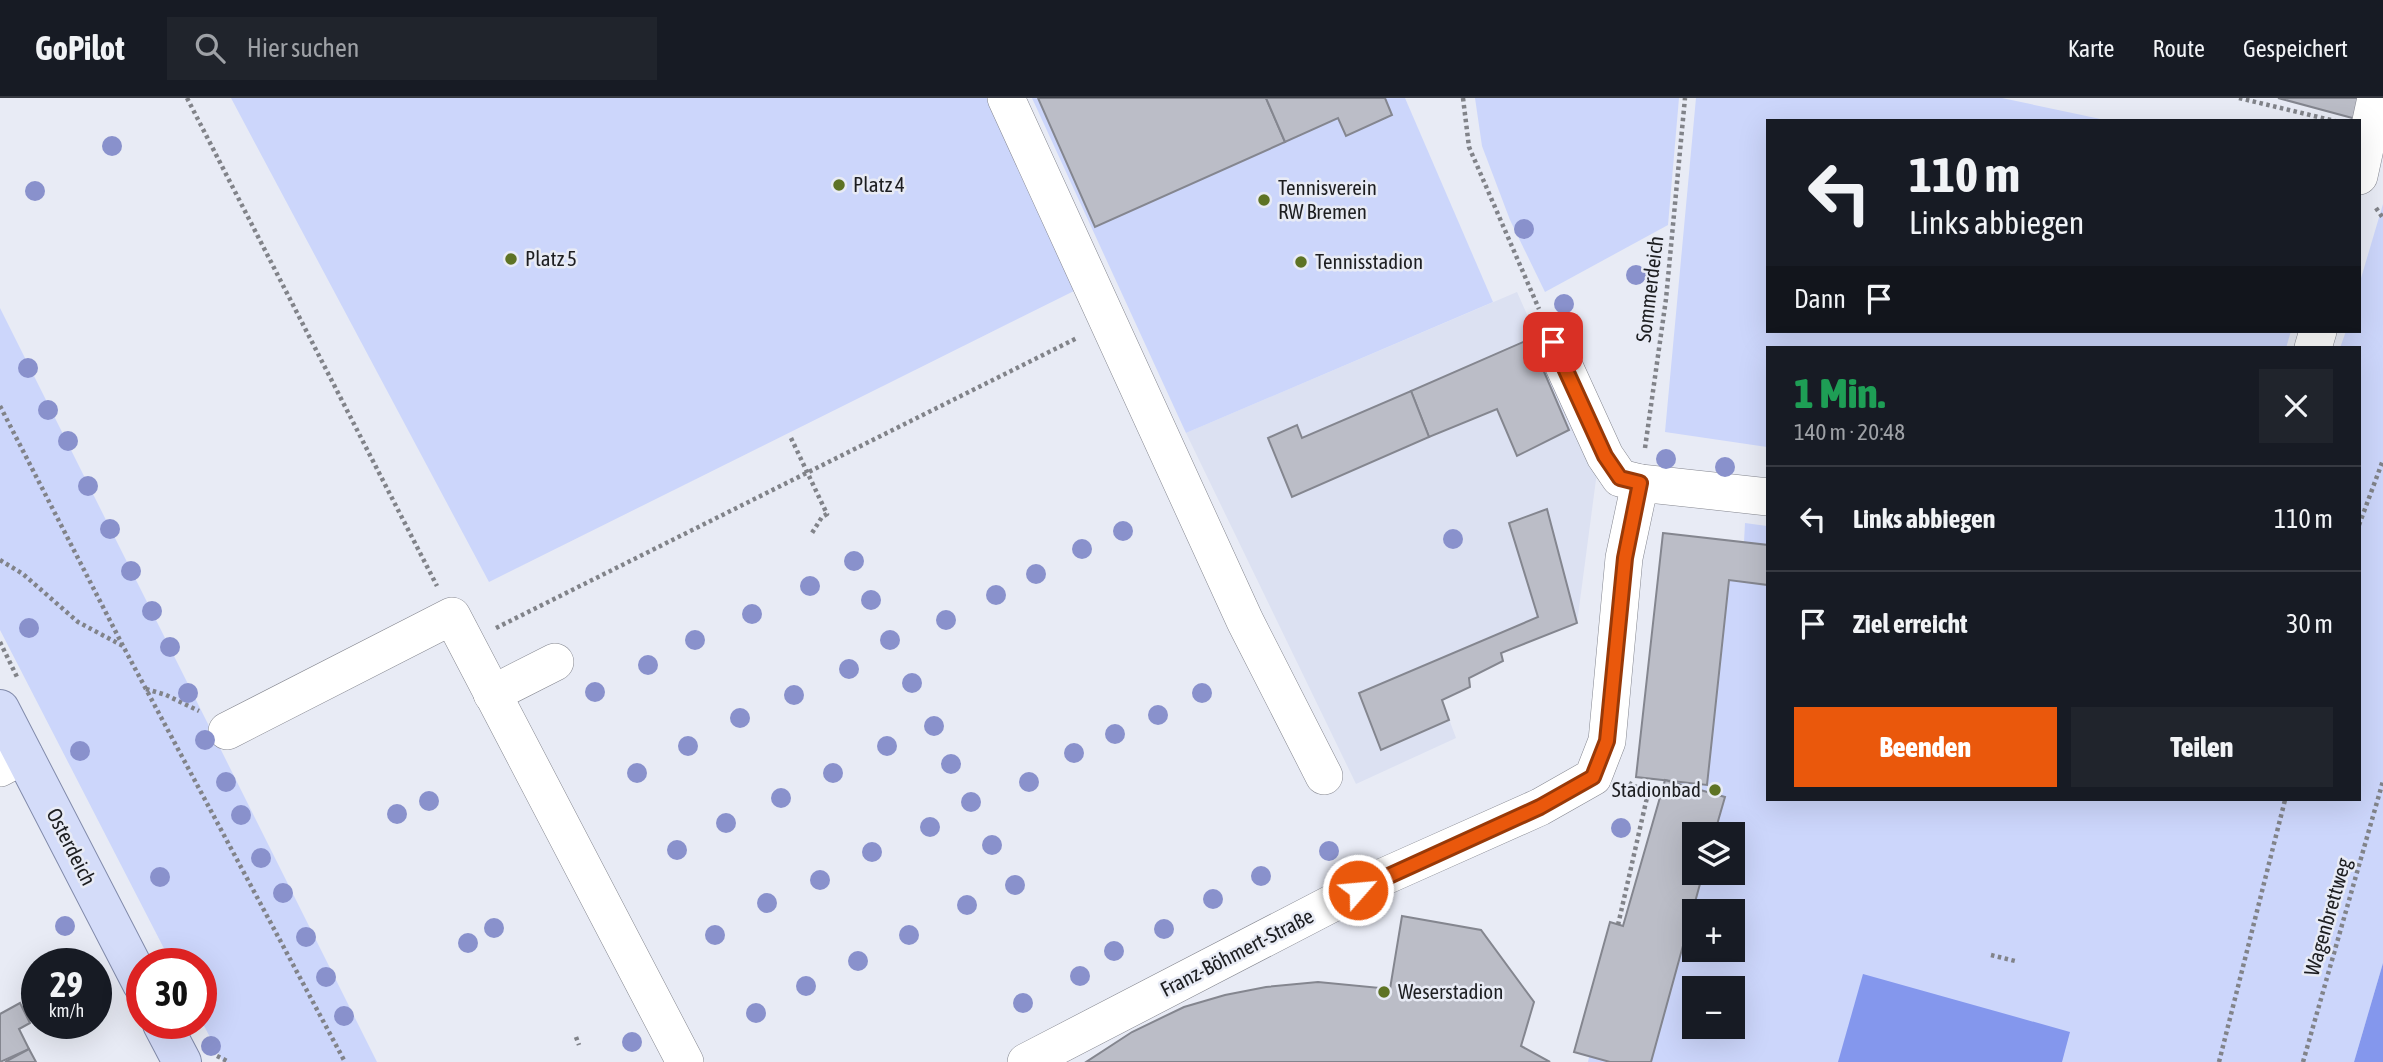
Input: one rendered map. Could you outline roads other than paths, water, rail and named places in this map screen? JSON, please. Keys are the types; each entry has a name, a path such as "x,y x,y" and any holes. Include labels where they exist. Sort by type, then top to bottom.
{"main road":[{"name":"Osterdeich","path":"0,709 12,761 126,957"},
{"path":"170,1039 182,1062"}],"street":[{"path":"1006,98 1245,621 1324,776"},
{"path":"2361,167 2376,98"},
{"path":"1553,342 1605,456 1620,478 1640,483 1766,497"},
{"name":"Franz-Böhmert-Straße","path":"1026,1062 1383,877 1540,807 1593,777 1607,741 1625,558 1640,483"},
{"path":"227,731 459,629 685,1062"},
{"path":"492,694 555,662"}],"water":[{"path":"2383,963 2383,1062 2354,1062"},
{"path":"1863,974 2070,1032 2062,1062 1838,1062"}],"place":[{"name":"Platz 4","path":"839,185"},
{"name":"Tennisverein RW Bremen","path":"1264,200"},
{"name":"Platz 5","path":"511,259"},
{"name":"Tennisstadion","path":"1301,262"},
{"name":"Stadionbad","path":"1715,790"},
{"name":"Weserstadion","path":"1384,992"}]}
